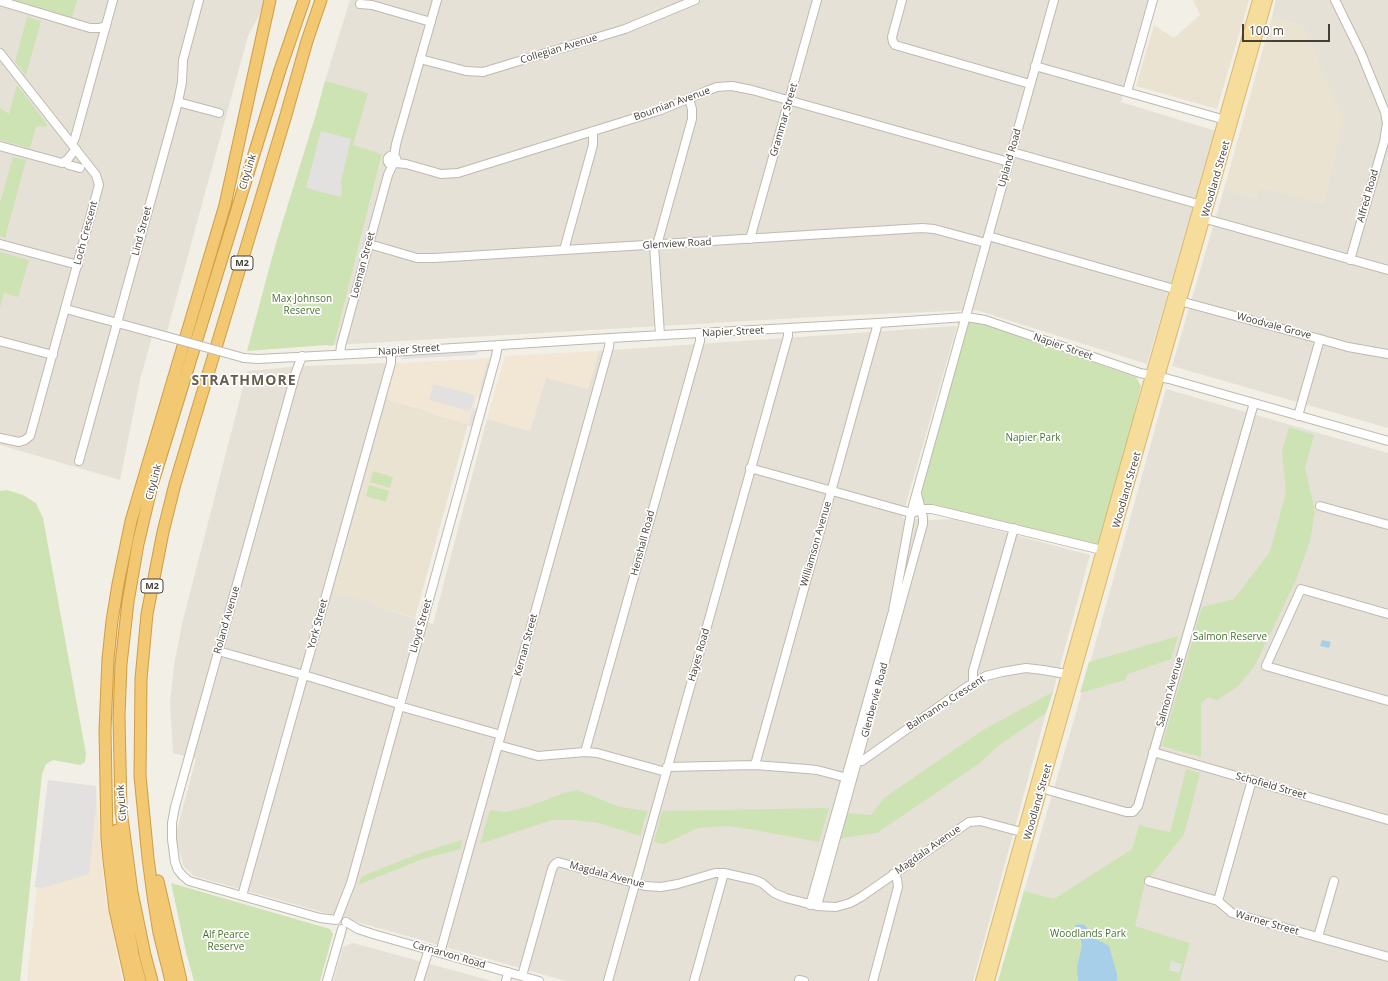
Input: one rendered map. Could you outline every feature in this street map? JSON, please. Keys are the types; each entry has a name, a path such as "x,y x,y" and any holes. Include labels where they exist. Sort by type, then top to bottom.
{"highway":[{"path":"131,981 115,910 107,838 105,730 108,659 112,621 120,570 133,514 225,205 270,0"},
{"name":"CityLink","path":"152,981 145,956 131,884 121,810 121,664 128,602 138,544 152,484 280,70 304,0"},
{"name":"CityLink","path":"171,981 159,933 154,903 140,776 141,679 147,614 163,532 175,484 301,62 321,0"},
{"path":"120,766 117,818 118,860 127,927 140,981"},
{"path":"144,818 181,981"}],"main road":[{"name":"Woodland Street","path":"981,981 1026,833 1201,218 1228,121 1258,0"},
{"name":"Woodland Street","path":"1228,121 1268,0"},
{"name":"Woodland Street","path":"989,981 1026,833"}],"street":[{"path":"65,162 74,146 113,0"},
{"name":"Lind Street","path":"79,460 178,102 182,82 183,60 199,0"},
{"name":"Loeman Street","path":"340,354 340,346 437,0"},
{"name":"Collegian Avenue","path":"420,59 466,71 488,72 629,27 695,0"},
{"name":"Grammar Street","path":"750,239 817,0"},
{"path":"902,0 892,37 895,45 1030,84"},
{"name":"Upland Road","path":"966,317 1054,0"},
{"path":"1127,92 1153,0"},
{"name":"Alfred Road","path":"1335,0 1353,34 1385,112 1387,123 1384,142 1350,260"},
{"path":"0,1 90,28 106,26"},
{"path":"360,4 372,5 431,22"},
{"name":"Loch Crescent","path":"0,53 96,175 99,185 30,436 19,442 0,438"},
{"path":"1035,66 1228,121"},
{"name":"Bournian Avenue","path":"393,161 441,174 458,173 661,110 717,88 732,86 789,100 1009,162"},
{"path":"660,335 655,245 692,119 692,109 689,99"},
{"path":"178,102 219,113"},
{"path":"564,250 593,145 593,131"},
{"path":"0,146 57,162 65,162 69,165 80,168"},
{"path":"1012,152 1204,206"},
{"path":"1201,218 1388,270"},
{"name":"Glenview Road","path":"368,244 424,258 928,228 987,240"},
{"name":"Woodvale Grove","path":"987,240 1320,339 1298,416"},
{"path":"0,244 78,265"},
{"name":"Napier Street","path":"66,309 244,358 258,359 660,335 700,334 966,317 985,320 1116,365 1388,442"},
{"name":"Glenbervie Road","path":"814,906 893,611 911,513 966,317"},
{"name":"Williamson Avenue","path":"754,765 878,323"},
{"name":"Hayes Road","path":"608,981 788,336 788,328"},
{"name":"Henshall Road","path":"585,752 700,341 700,334"},
{"name":"Kernan Street","path":"440,953 609,347 610,338"},
{"path":"1320,339 1362,350 1388,354"},
{"path":"0,341 53,355"},
{"name":"Lloyd Street","path":"327,981 337,944 343,906 353,876 498,345"},
{"name":"York Street","path":"242,896 391,362 391,352"},
{"name":"Roland Avenue","path":"178,870 174,862 172,823 299,357"},
{"name":"Salmon Avenue","path":"1039,787 1126,812 1133,812 1138,806 1254,403"},
{"path":"750,468 911,513 932,508 1105,551"},
{"name":"Glenbervie Road","path":"854,761 866,732 923,524 917,494"},
{"path":"1320,506 1388,525"},
{"path":"977,681 973,671 1014,528"},
{"path":"1388,614 1301,589 1266,666 1388,701"},
{"path":"218,651 304,675 501,735"},
{"name":"Balmanno Crescent","path":"854,761 882,746 977,681 1002,672 1026,668 1070,675"},
{"path":"866,732 865,738 868,744 875,747 882,746"},
{"path":"498,745 538,756 585,752 597,753 666,770 754,765 817,770 849,779"},
{"name":"Schofield Street","path":"1153,752 1388,820"},
{"path":"1218,901 1252,780"},
{"name":"Magdala Avenue","path":"522,976 555,863 561,862 645,886 661,887 678,884 715,873 724,874 755,880 780,896 814,906 836,907 850,903 861,897 974,820 1026,833"},
{"name":"Carnarvon Road","path":"178,870 189,881 539,981"},
{"path":"694,981 724,874"},
{"path":"873,981 898,888 897,879 893,874"},
{"name":"Warner Street","path":"1149,881 1218,901 1232,913 1388,957"},
{"path":"1318,937 1334,881"},
{"path":"420,981 429,949"},
{"path":"506,981 508,972"}],"shaded area":[{"path":"0,0 265,0 264,6 248,36 167,332 153,333 140,380 120,480 0,445"},
{"path":"350,0 1150,0 1121,102 1216,131 1147,364 976,310 833,316 334,345 382,155 352,145 325,81"},
{"path":"1193,0 1249,0 1217,109 1136,86 1154,25 1174,38 1200,15"},
{"path":"1276,0 1388,0 1388,428 1172,366 1224,189 1256,198 1260,187 1324,203 1304,26 1272,17"},
{"path":"1272,17 1304,26 1344,120 1324,204 1261,187 1256,198 1224,189"},
{"path":"321,131 351,139 341,181 341,197 306,188"},
{"path":"371,208 375,209 358,269 355,268"},
{"path":"957,326 902,518 930,520 955,519 1090,555 973,981 566,981 194,876 184,867 175,837 196,759 173,753 170,704 174,665 182,624 247,371 303,366 387,363 388,400 334,592 375,603 374,606 433,624 487,419 530,431 546,377 588,389 599,351"},
{"path":"479,350 476,355 401,359 406,354"},
{"path":"599,351 588,389 546,378 530,431 487,419 505,356"},
{"path":"491,358 468,424 428,413 429,410 388,400 387,364"},
{"path":"487,362 490,365 481,401 478,398"},
{"path":"433,384 475,395 470,411 429,400"},
{"path":"1166,389 1388,453 1388,981 1180,981 1190,943 1134,926 1145,883 1184,835 1186,769 1170,832 1139,825 1132,849 1054,900 1024,891 1082,692"},
{"path":"388,400 429,411 428,413 468,424 415,618 374,606 374,603 334,593"},
{"path":"473,408 479,409 474,427 468,426"},
{"path":"48,780 96,786 105,894 122,981 27,981"},
{"path":"48,780 96,786 96,807 89,874 43,888 35,887"},
{"path":"353,943 492,981 333,981 343,947"},
{"path":"1171,961 1182,964 1179,973 1169,970"}],"green space":[{"path":"14,0 77,0 72,18"},
{"path":"27,17 41,21 26,75 15,62"},
{"name":"Max Johnson Reserve","path":"325,81 368,93 353,145 382,154 334,345 247,351 276,243"},
{"path":"17,85 47,124 46,127 36,126 30,148 0,140 0,108 9,114"},
{"path":"13,157 26,160 5,238 0,236 0,203"},
{"path":"0,252 29,260 18,297 4,293 0,308"},
{"name":"Napier Park","path":"966,317 1036,343 1136,377 1141,386 1102,550 918,502"},
{"name":"Salmon Reserve","path":"1289,427 1314,435 1305,468 1315,511 1310,541 1296,580 1254,667 1237,687 1217,700 1208,697 1201,703 1201,757 1162,746 1202,607 1234,599 1270,552 1286,492 1282,451"},
{"path":"373,471 393,477 390,488 370,482"},
{"path":"369,485 389,491 386,502 366,496"},
{"path":"7,490 23,495 36,503 43,518 86,754 85,762 80,765 53,760 46,764 42,774 20,981 0,981 0,491"},
{"path":"1178,636 1171,659 1128,674 1125,680 1080,693 1089,662"},
{"path":"1053,692 1046,713 998,746 980,763 877,833 841,838 848,813 871,815 884,798 983,730"},
{"name":"Woodlands Park","path":"1186,769 1200,773 1184,835 1145,883 1135,926 1190,943 1180,981 998,981 1024,891 1054,899 1132,849 1139,825 1170,832"},
{"path":"577,790 620,807 647,811 640,836 599,823 575,820 552,820 480,844 490,810 506,812 527,807 564,793"},
{"path":"829,808 819,842 729,826 698,828 664,844 654,842 662,811"},
{"path":"462,840 460,849 423,859 358,885 362,876 423,852"},
{"name":"Alf Pearce Reserve","path":"171,883 330,929 333,934 320,981 194,981"}],"water":[{"path":"1322,640 1331,642 1329,648 1320,646"},
{"path":"1075,925 1084,925 1088,929 1094,938 1109,946 1117,974 1117,981 1078,981 1077,967 1082,946 1081,940 1076,933"}],"district":[{"name":"STRATHMORE","path":"244,381"}]}
